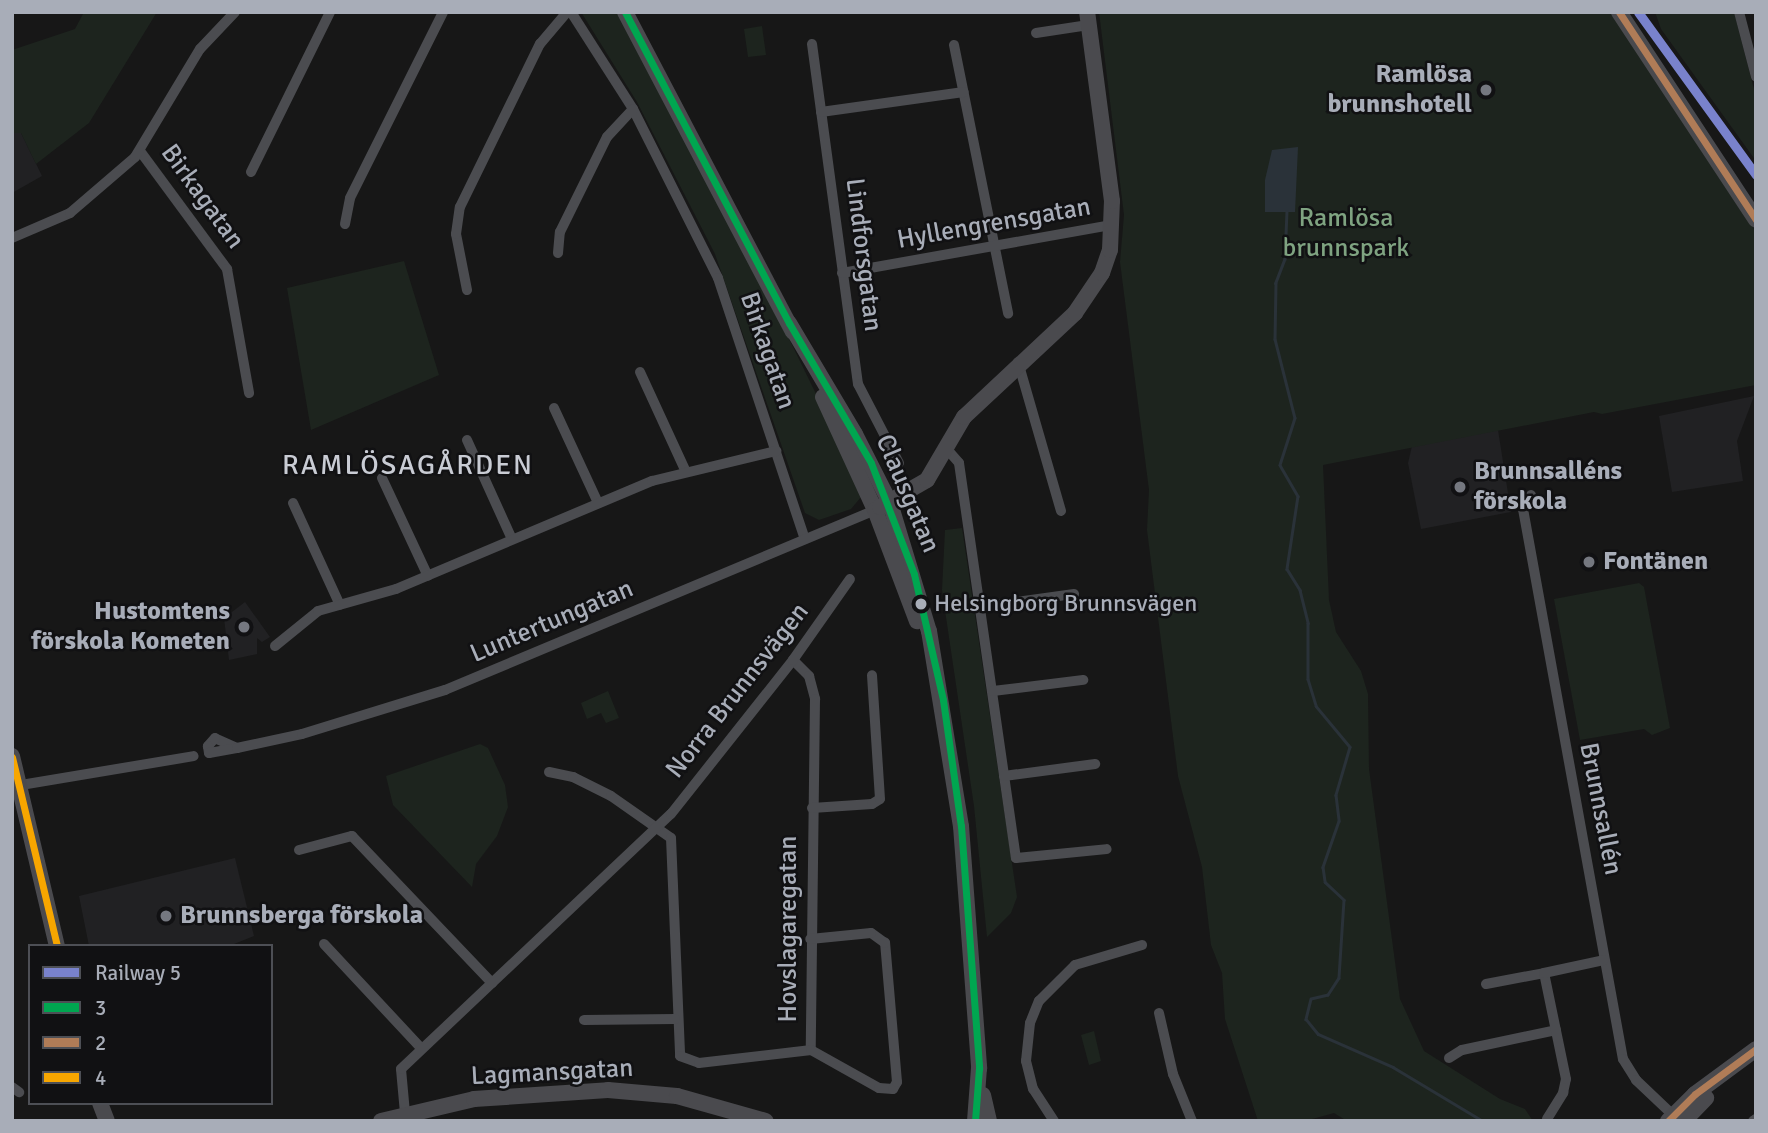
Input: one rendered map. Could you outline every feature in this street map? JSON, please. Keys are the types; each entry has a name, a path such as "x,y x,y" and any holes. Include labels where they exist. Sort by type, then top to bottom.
{"street":[{"name":"Birkagatan","path":"12,238 70,213 140,151 200,49 236,12"},
{"name":"Birkagatan","path":"251,172 330,12"},
{"path":"345,224 350,198 443,12"},
{"name":"Birkagatan","path":"467,290 456,234 460,207 540,44 569,12 633,109 718,278 805,539"},
{"name":"Clausgatan","path":"625,12 882,506 943,700 961,826 979,1068 989,1121"},
{"path":"1619,12 1756,220"},
{"path":"1739,12 1756,77"},
{"path":"882,506 927,480 964,417 1018,362 1087,299 1107,262 1112,225 1088,18 1036,33"},
{"name":"Lindforsgatan","path":"812,44 858,384 899,463"},
{"path":"954,45 1008,314"},
{"path":"821,112 964,92"},
{"path":"558,253 560,232 607,137 633,109"},
{"name":"Birkagatan","path":"140,151 227,269 249,393"},
{"name":"Hyllengrensgatan","path":"842,273 1112,225"},
{"path":"1018,362 1061,511"},
{"path":"640,372 686,472"},
{"path":"554,408 598,503"},
{"path":"467,440 512,539"},
{"path":"946,448 959,463 1016,858 1107,849"},
{"path":"275,646 309,616 428,576 598,503 686,472 776,451"},
{"path":"382,478 428,576"},
{"name":"Brunnsallén","path":"1531,495 1524,509 1623,1059 1636,1080 1675,1119"},
{"path":"293,503 340,605"},
{"name":"Luntertungatan","path":"237,748 338,724 445,690 882,506"},
{"name":"Norra Brunnsvägen","path":"405,1113 399,1074 421,1048 658,827 793,660 850,579"},
{"path":"981,607 1074,594"},
{"name":"Hovslagaregatan","path":"793,660 809,676 815,691 810,939 811,1050"},
{"name":"Hovslagaregatan","path":"813,808 872,804 880,799 872,675"},
{"path":"993,691 1083,680"},
{"path":"12,756 16,786 56,944"},
{"path":"16,786 194,756"},
{"path":"1004,776 1096,764"},
{"path":"549,772 573,777 658,827 671,838 678,1054 692,1062 811,1050 879,1088 890,1090 897,1085 885,943 871,933 810,939"},
{"path":"299,850 352,836 492,983"},
{"path":"324,944 421,1048"},
{"path":"1054,1121 1033,1089 1026,1060 1030,1023 1039,1001 1075,965 1142,945"},
{"path":"1486,984 1604,960"},
{"path":"1544,973 1565,1087 1547,1119"},
{"path":"1159,1013 1173,1074 1192,1121"},
{"path":"584,1020 675,1019"},
{"path":"1449,1058 1462,1050 1556,1030"},
{"path":"1675,1119 1756,1049"},
{"path":"1675,1119 1756,1061"},
{"name":"Clausgatan","path":"975,1121 979,1068"},
{"name":"Lagmansgatan","path":"381,1121 405,1113 501,1096 608,1090 677,1096 766,1121"}],"shaded area":[{"path":"12,133 21,133 42,176 12,193"},
{"path":"1298,147 1295,212 1265,212 1265,180 1272,150"},
{"path":"1754,396 1737,441 1743,481 1672,492 1659,416"},
{"name":"Brunnsalléns förskola","path":"1498,430 1511,512 1421,529 1408,463 1412,446"},
{"name":"Hustomtens förskola Kometen","path":"245,602 270,637 262,642 257,638 257,654 229,660 224,618"},
{"name":"Brunnsberga förskola","path":"235,858 254,936 234,944 89,944 79,896"}],"green space":[{"path":"84,12 157,12 89,123 36,164 21,133 12,133 12,50 75,29"},
{"path":"581,12 617,12 775,310 859,482 861,497 851,509 819,520 805,513 715,254 637,102"},
{"name":"Ramlösa brunnspark","path":"1099,12 1611,12 1756,232 1756,385 1602,414 1594,412 1323,465 1329,600 1336,632 1361,671 1368,694 1369,769 1400,999 1424,1051 1500,1099 1525,1109 1533,1121 1347,1121 1334,1113 1305,1121 1258,1121 1225,1019 1222,973 1211,945 1202,867 1178,776 1147,530 1149,490 1120,262 1124,215"},
{"path":"1655,12 1734,12 1756,97 1756,161 1661,29"},
{"path":"762,26 766,55 748,57 744,29"},
{"path":"404,261 439,375 311,430 287,288"},
{"path":"962,528 1017,897 1011,913 987,937 974,806 942,590 945,530"},
{"path":"1639,583 1644,587 1670,728 1652,735 1644,729 1580,740 1554,599"},
{"path":"608,691 619,718 606,723 601,713 587,719 581,703"},
{"path":"480,744 488,748 505,785 508,807 497,836 476,864 472,887 393,805 386,776"},
{"path":"1094,1031 1101,1061 1089,1065 1081,1035"}],"waterway":[{"path":"1287,211 1285,259 1276,283 1275,339 1295,418 1280,465 1298,496 1287,569 1300,590 1308,623 1308,679 1316,706 1350,747 1336,795 1339,821 1323,867 1325,882 1344,900 1339,978 1328,995 1311,999 1306,1019 1318,1034 1393,1067 1483,1121"}],"rail line":[{"name":"5","path":"1638,12 1756,175"}],"transit line":[{"name":"3","path":"625,12 789,323 871,463 914,574 943,700 961,826 979,1068 975,1121"},
{"name":"2","path":"1619,12 1756,220"},
{"name":"4","path":"12,757 57,944"},
{"name":"2","path":"1668,1121 1695,1094 1756,1049"}],"place":[{"name":"Ramlösa brunnshotell","path":"1486,90"},
{"name":"Brunnsalléns förskola","path":"1460,487"},
{"name":"Fontänen","path":"1589,562"},
{"name":"Helsingborg Brunnsvägen","path":"921,604"},
{"name":"Hustomtens förskola Kometen","path":"244,627"},
{"name":"Brunnsberga förskola","path":"166,916"}],"district":[{"name":"RAMLÖSAGÅRDEN","path":"408,465"}]}
